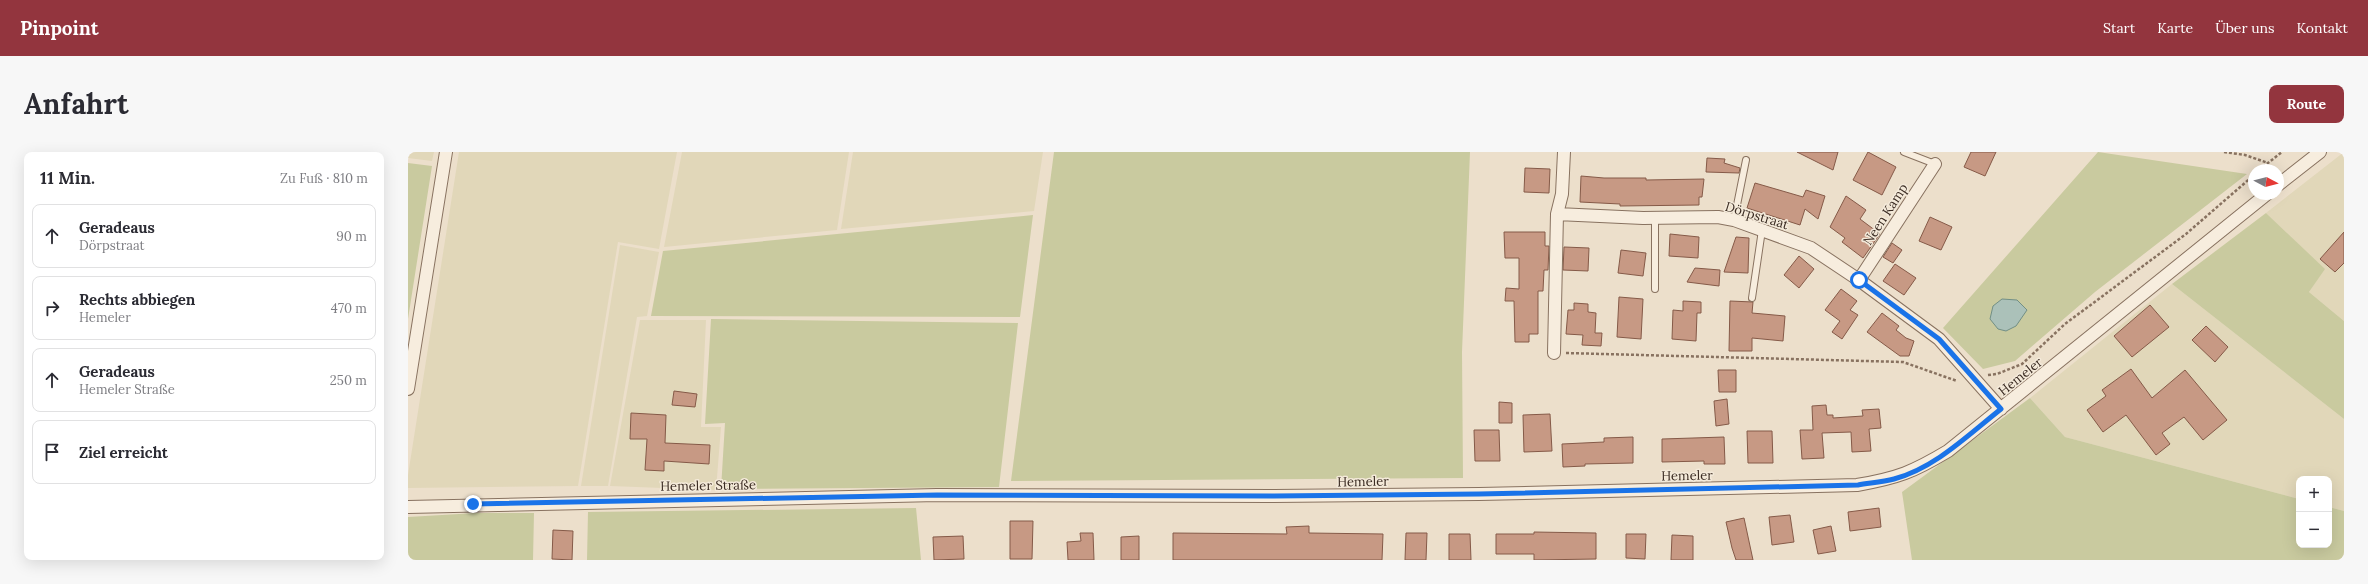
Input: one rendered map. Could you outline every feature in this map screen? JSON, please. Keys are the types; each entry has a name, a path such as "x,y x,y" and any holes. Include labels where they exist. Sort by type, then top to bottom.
{"street":[{"path":"408,389 446,152"},
{"path":"1554,352 1557,214 1562,194 1564,152"},
{"path":"2284,181 2320,152"},
{"name":"Neen Kamp","path":"1859,280 1935,164"},
{"name":"Hemeler","path":"1008,494 1281,496 1456,494 1858,485 1894,479 1919,469 1948,451 2260,200"},
{"name":"Dörpstraat","path":"1557,214 1643,218 1655,216 1718,217 1734,220 1811,248 1859,280 1939,339 2001,409"},
{"name":"Hemeler Straße","path":"408,508 473,504 1008,494"}],"lane":[{"path":"1904,152 1935,164"},
{"path":"1734,220 1746,160"},
{"path":"1655,216 1655,289"},
{"path":"1752,298 1762,230"}],"path":[{"path":"2224,152 2245,155 2268,163 2282,152"}],"shaded area":[{"path":"408,152 434,152 432,161 408,158"},
{"path":"459,152 677,152 659,249 618,242 578,486 408,488 408,475"},
{"path":"682,152 849,152 837,230 664,247"},
{"path":"853,152 1043,152 1034,211 841,229"},
{"path":"2344,152 2344,321 2309,292 2324,269 2266,213"},
{"path":"620,245 659,252 647,316 637,317 608,486 581,486"},
{"path":"2172,284 2344,419 2344,511 2332,508 2332,476 2296,476 2296,498 2065,437 2030,398"},
{"path":"640,320 706,320 701,427 721,427 716,490 610,486"}],"green space":[{"path":"1054,152 1470,152 1462,352 1463,478 1011,481"},
{"path":"2098,152 2247,174 2095,292 2015,361 1983,369 1943,328"},
{"path":"408,163 432,166 408,319"},
{"path":"2266,213 2325,269 2309,292 2344,321 2344,419 2172,284"},
{"path":"1033,215 1020,317 651,316 663,251"},
{"path":"711,319 1018,323 999,487 721,489 725,423 705,424"},
{"path":"2030,398 2065,437 2296,498 2296,548 2332,548 2332,508 2344,511 2344,560 1912,560 1902,492"},
{"path":"916,508 921,560 587,560 588,512"},
{"path":"476,513 534,513 533,560 408,560 408,517"}],"water":[{"path":"2002,299 2017,300 2027,310 2016,326 2006,331 1998,329 1990,319 1993,306"}],"building":[{"path":"1797,152 1838,152 1833,170"},
{"path":"1868,152 1896,167 1882,195 1853,180"},
{"path":"1971,152 1996,152 1985,176 1964,167"},
{"path":"1707,158 1725,159 1724,163 1740,168 1739,173 1706,172"},
{"path":"1525,168 1550,169 1549,193 1524,192"},
{"path":"1581,176 1604,178 1646,178 1646,180 1704,179 1702,197 1699,197 1699,205 1620,206 1620,204 1580,202"},
{"path":"1755,183 1803,197 1806,190 1825,196 1818,219 1805,209 1800,225 1747,208"},
{"path":"1846,196 1866,210 1860,219 1880,234 1863,258 1842,242 1845,238 1830,227"},
{"path":"1930,217 1952,227 1941,250 1919,241"},
{"path":"1504,232 1545,232 1545,246 1549,246 1548,270 1544,270 1543,291 1538,291 1538,334 1529,334 1529,342 1515,342 1514,301 1505,301 1506,288 1519,289 1519,258 1505,258"},
{"path":"2344,232 2344,263 2335,272 2320,259"},
{"path":"1670,234 1699,237 1698,258 1669,256"},
{"path":"1736,237 1749,238 1748,273 1724,272"},
{"path":"1892,243 1902,250 1893,263 1883,257"},
{"path":"1564,247 1589,248 1588,271 1563,270"},
{"path":"1621,250 1646,253 1643,276 1618,273"},
{"path":"1799,256 1814,269 1799,288 1784,275"},
{"path":"1895,264 1916,278 1904,295 1883,281"},
{"path":"1695,268 1720,270 1719,286 1687,282"},
{"path":"1841,289 1857,301 1850,310 1858,315 1842,339 1832,332 1840,321 1825,310"},
{"path":"1619,297 1643,299 1641,339 1617,337"},
{"path":"1683,301 1701,302 1701,313 1697,313 1696,341 1672,339 1673,310 1683,311"},
{"path":"1730,301 1753,302 1752,313 1785,316 1783,341 1752,338 1752,351 1729,351"},
{"path":"1574,303 1588,304 1588,312 1596,313 1595,333 1602,333 1601,346 1582,345 1583,335 1566,334 1568,310 1574,310"},
{"path":"2150,305 2169,327 2132,357 2114,336"},
{"path":"1882,313 1899,326 1896,330 1906,338 1914,341 1909,356 1900,356 1867,332"},
{"path":"2206,326 2228,347 2215,362 2192,340"},
{"path":"2131,369 2152,398 2185,370 2227,420 2203,440 2184,417 2162,433 2170,444 2156,455 2126,415 2103,432 2087,410 2106,396 2102,390"},
{"path":"1718,370 1736,370 1736,392 1719,392"},
{"path":"674,391 697,394 695,407 672,405"},
{"path":"1727,399 1729,424 1716,426 1714,401"},
{"path":"1499,402 1512,403 1512,423 1499,423"},
{"path":"1826,405 1827,415 1833,415 1833,418 1863,416 1862,410 1879,409 1881,428 1869,429 1871,451 1852,452 1851,432 1822,433 1824,458 1802,459 1800,430 1813,430 1812,406"},
{"path":"631,413 666,415 665,443 710,445 709,464 664,461 664,471 645,470 647,439 630,439"},
{"path":"1550,414 1552,451 1524,452 1523,415"},
{"path":"1474,430 1499,430 1500,461 1475,461"},
{"path":"1747,431 1772,431 1773,463 1748,463"},
{"path":"1633,437 1633,463 1585,464 1585,466 1563,467 1562,444 1604,442 1604,438"},
{"path":"1724,437 1725,464 1704,464 1704,461 1662,462 1662,439"},
{"path":"1879,508 1881,527 1850,531 1848,512"},
{"path":"1790,515 1794,542 1772,545 1769,517"},
{"path":"1744,518 1753,560 1736,560 1726,522"},
{"path":"1010,521 1033,521 1032,559 1010,559"},
{"path":"1309,526 1309,533 1383,534 1382,560 1173,560 1173,533 1287,534 1286,527"},
{"path":"1831,526 1836,551 1818,554 1813,530"},
{"path":"553,530 573,531 572,560 552,559"},
{"path":"1534,532 1596,533 1596,559 1534,560 1534,554 1496,554 1496,534 1534,534"},
{"path":"1080,533 1093,533 1094,560 1068,560 1067,542 1081,541"},
{"path":"1406,533 1427,533 1426,560 1405,560"},
{"path":"1449,534 1470,534 1471,560 1449,560"},
{"path":"1626,534 1646,534 1645,559 1626,558"},
{"path":"1672,535 1693,536 1693,560 1671,560"},
{"path":"963,536 964,559 934,560 933,537"},
{"path":"1139,536 1139,560 1121,560 1121,537"}],"route":[{"path":"473,504 1008,494 1274,496 1479,494 1858,485 1894,479 1919,469 1948,451 2001,409 1939,339 1859,280"}]}
